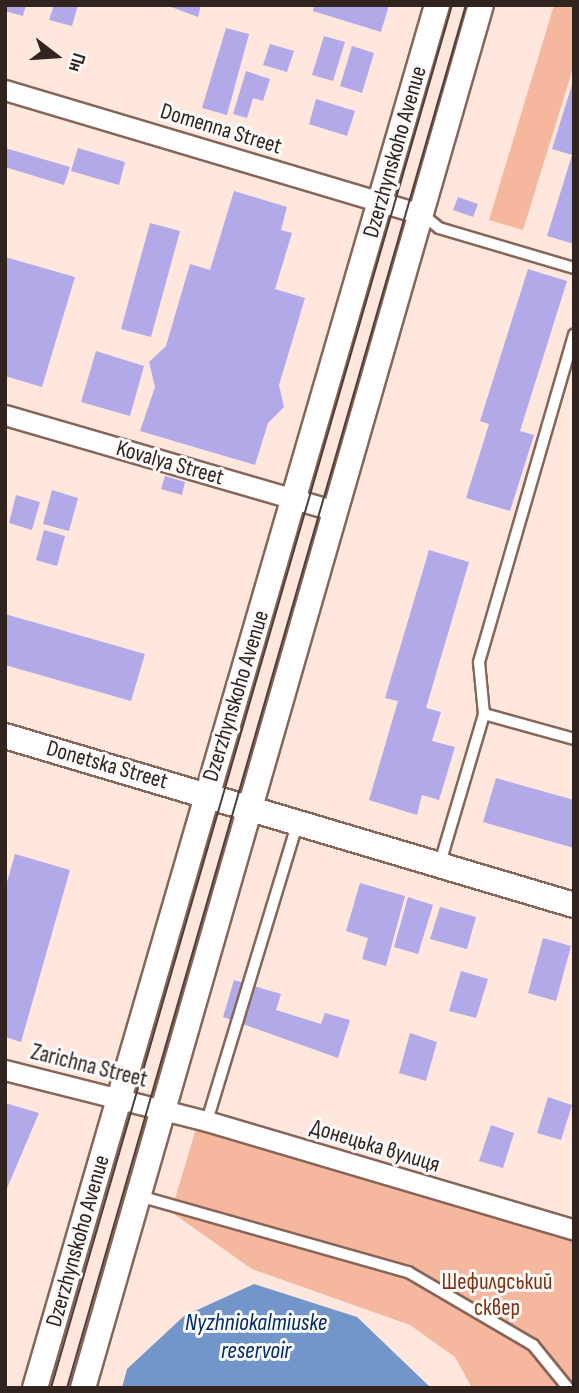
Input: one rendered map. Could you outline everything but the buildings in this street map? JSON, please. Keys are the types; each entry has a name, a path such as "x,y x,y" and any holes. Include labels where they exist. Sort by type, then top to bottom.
{"street":[{"name":"Dzerzhynskoho Avenue","path":"35,1388 438,5"},
{"name":"Dzerzhynskoho Avenue","path":"83,1388 481,5"},
{"name":"Domenna Street","path":"5,90 422,214"},
{"name":"Kovalya Street","path":"5,415 335,511"},
{"name":"Donetska Street","path":"5,736 250,807"},
{"path":"250,807 574,905"},
{"name":"Zarichna Street","path":"5,1070 162,1110"},
{"name":"Донецька вулиця","path":"162,1110 574,1230"}],"lane":[{"path":"422,214 439,228 574,268"},
{"path":"439,865 484,714 479,662 574,334"},
{"path":"484,714 574,739"},
{"path":"207,1121 298,823"},
{"path":"138,1196 408,1272 533,1345 568,1388"}],"green space":[{"path":"554,5 574,5 574,65 523,230 489,220"},
{"name":"Шефилдський сквер","path":"196,1129 574,1240 574,1388 472,1388 455,1357 410,1325 252,1269 171,1212"}],"water":[{"name":"Nyzhniokalmiuske reservoir","path":"254,1284 357,1317 431,1388 122,1388 127,1369 184,1316"}],"tram line":[{"path":"51,1388 452,5"},
{"path":"67,1388 466,5"}]}
